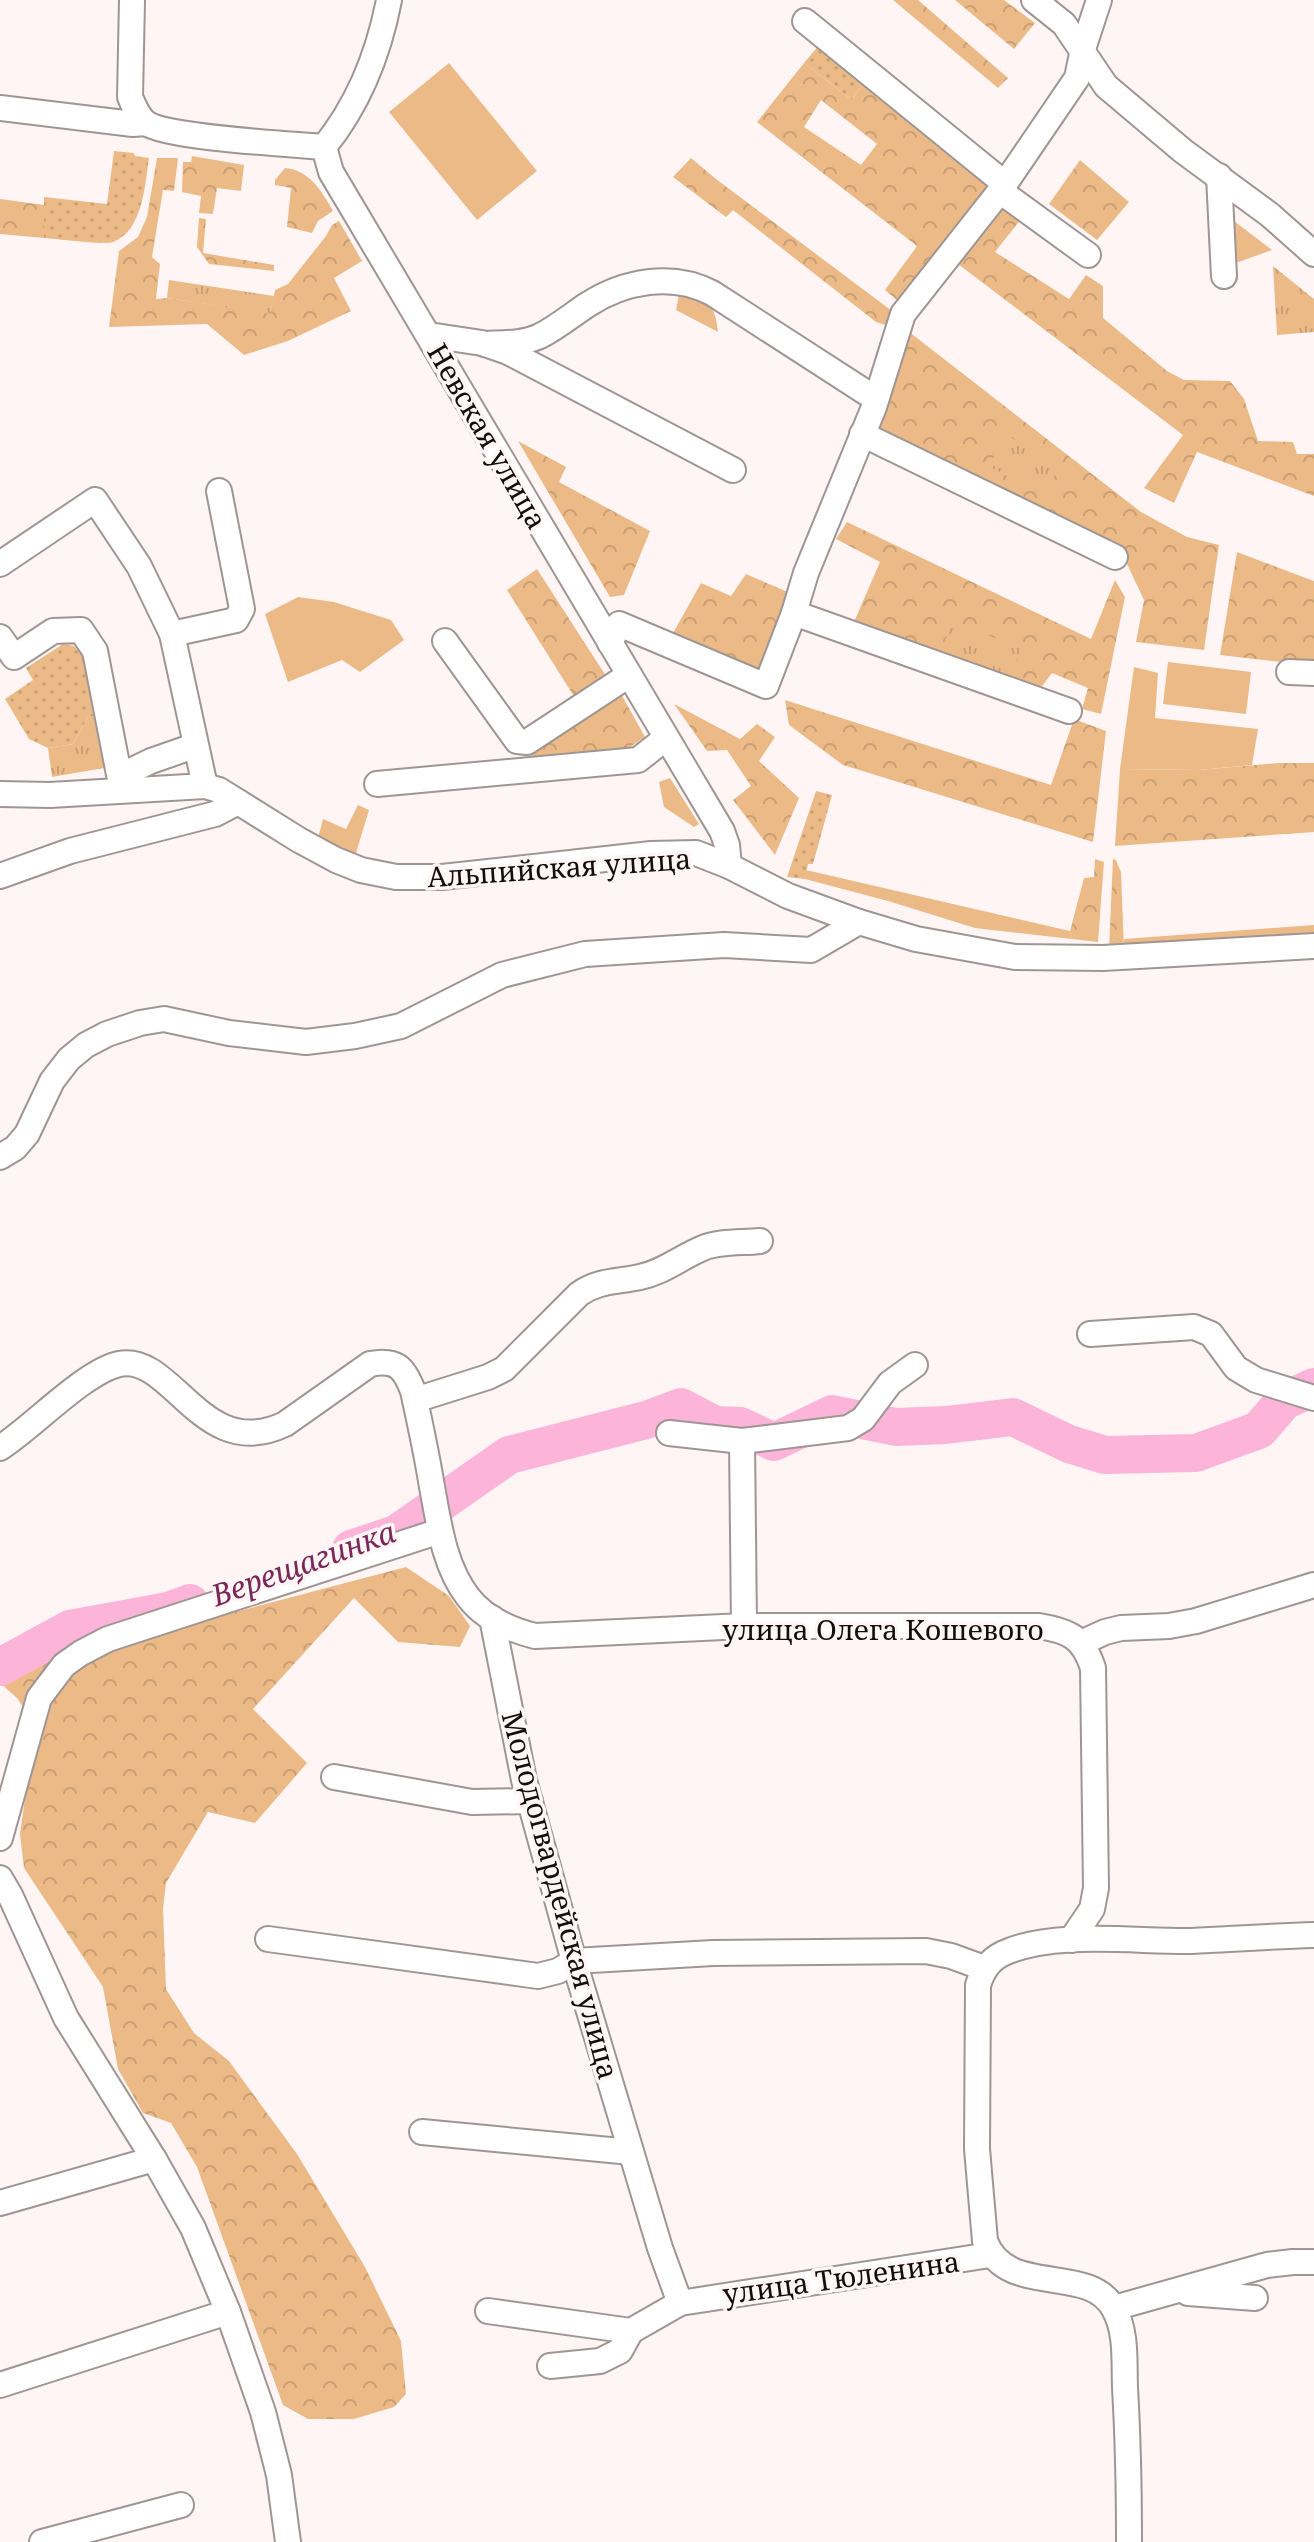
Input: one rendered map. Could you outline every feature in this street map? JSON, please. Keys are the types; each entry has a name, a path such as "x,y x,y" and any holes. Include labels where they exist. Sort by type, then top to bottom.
{"street":[{"path":"132,0 130,97 146,123 182,139 324,147 338,129 360,89 376,49 389,0"},
{"path":"1034,0 1064,24 1106,86 1314,254"},
{"path":"610,643 619,624 766,686 806,573 876,399 903,314 1002,187 1077,78 1099,0"},
{"path":"805,21 1088,255"},
{"path":"0,108 146,123"},
{"name":"Невская улица","path":"324,147 331,172 722,831 729,866"},
{"path":"1219,176 1224,276"},
{"path":"429,335 485,344 520,342 539,337 591,302 619,290 650,281 672,281 696,285 712,293 876,399"},
{"path":"485,344 532,363 733,470"},
{"path":"862,434 1115,557"},
{"path":"172,634 236,620 242,609 219,491"},
{"path":"0,564 95,500 139,566 172,634 205,786"},
{"path":"794,613 1069,711"},
{"path":"0,637 14,657 53,631 81,630 95,651 121,783 151,761 194,746"},
{"path":"445,641 517,741 527,742 629,675"},
{"path":"1289,672 1314,673"},
{"path":"377,784 638,760 666,738"},
{"name":"Альпийская улица","path":"0,794 50,795 121,783 205,786 219,790 336,860 361,870 396,877 442,877 696,853 729,866 778,892 859,922 916,939 1015,957 1103,958 1314,946"},
{"path":"0,876 70,851 215,814 238,802"},
{"path":"0,1157 15,1148 27,1134 52,1081 69,1059 86,1045 118,1030 164,1019 229,1033 306,1042 355,1036 401,1026 502,975 585,954 724,945 811,950 859,922"},
{"path":"513,960 591,945 615,952"},
{"path":"414,1395 488,1377 504,1369 590,1286 640,1277 668,1268 705,1246 760,1241"},
{"path":"1090,1334 1194,1327 1211,1334 1236,1368 1256,1380 1314,1398"},
{"path":"0,1448 92,1376 121,1364 142,1367 158,1377 201,1415 221,1427 253,1433 271,1431 285,1424 370,1364 384,1361 398,1366 407,1374 414,1395 440,1531 455,1576 469,1599 492,1618"},
{"path":"669,1433 742,1441 848,1428 857,1424 890,1383 915,1365"},
{"path":"742,1441 744,1626"},
{"path":"0,1838 39,1698 64,1665 81,1653 108,1639 440,1531"},
{"name":"улица Олега Кошевого","path":"492,1618 512,1630 535,1636 744,1626 1039,1626 1070,1634 1081,1643 1121,1628 1169,1626 1196,1621 1314,1585"},
{"name":"Молодогвардейская улица","path":"492,1618 524,1780 574,1961 660,2248 685,2301"},
{"path":"1071,1940 1092,1909 1096,1888 1093,1668 1081,1643"},
{"path":"334,1777 472,1802 530,1801"},
{"path":"0,1878 66,2018 193,2228 228,2312 263,2412 279,2475 288,2542"},
{"path":"1129,2542 1123,2333 1114,2308 1103,2295 1087,2287 1016,2272 1002,2266 990,2255 982,2227 977,2149 978,1985 984,1968 1005,1952 1039,1943 1071,1940 1193,1941 1314,1935"},
{"path":"268,1939 538,1976 548,1975 574,1961 713,1953 926,1951 984,1968"},
{"path":"422,2132 631,2152"},
{"path":"0,2203 154,2159"},
{"name":"улица Тюленина","path":"685,2301 990,2255"},
{"path":"1114,2308 1267,2265 1314,2262"},
{"path":"1170,2292 1255,2298"},
{"path":"550,2366 600,2361 620,2351 631,2331 685,2301"},
{"path":"488,2311 631,2331"},
{"path":"0,2385 228,2312"},
{"path":"42,2542 181,2505"}],"green space":[{"path":"893,0 918,0 1008,78 998,88"},
{"path":"955,0 1004,0 1035,23 1014,49"},
{"path":"820,44 866,80 852,100 804,63"},
{"path":"449,63 537,171 477,220 389,112"},
{"path":"804,63 852,100 866,80 994,185 903,305 885,290 917,246 757,122","holes":["821,100 877,144 861,165 804,127"]},
{"path":"114,151 149,158 141,206 131,228 108,243 44,238 44,197 107,204"},
{"path":"192,156 244,165 241,191 217,188 213,214 199,213 201,196 182,192 183,162 191,162"},
{"path":"157,158 178,158 174,191 163,190 152,257 160,264 156,299 270,313 275,290 288,284 332,225 339,221 362,261 334,278 351,311 288,341 244,355 207,324 109,327 119,251 138,237 147,217"},
{"path":"691,158 896,314 892,327 876,322 733,210 726,217 673,177"},
{"path":"1080,160 1129,202 1097,240 1049,204"},
{"path":"285,168 308,177 333,211 318,221 312,233 287,227 291,188 275,185 275,180"},
{"path":"0,199 44,205 44,238 0,234"},
{"path":"1004,204 1022,218 995,252 1069,299 1086,275 1103,286 1103,318 1167,371 1184,380 1230,381 1244,399 1258,441 1293,442 1297,454 1314,454 1314,496 1197,452 1174,503 1144,488 1183,435 958,264"},
{"path":"199,218 206,219 203,253 274,265 274,271 209,264 197,247"},
{"path":"1230,218 1272,250 1233,264"},
{"path":"1273,266 1314,299 1314,332 1277,335"},
{"path":"169,280 274,296 270,314 167,298"},
{"path":"680,289 712,308 718,332 676,310"},
{"path":"908,331 1141,512 1187,537 1219,545 1204,650 1136,642 1144,600 1120,549 878,432"},
{"path":"1007,435 1059,466 1044,497 989,466"},
{"path":"518,441 566,467 559,482 650,531 624,595 610,597"},
{"path":"847,522 1091,639 1115,580 1125,597 1101,714 1082,709 1088,688 1052,673 1040,689 854,622 880,562 836,539"},
{"path":"1237,552 1314,581 1314,666 1220,655"},
{"path":"537,569 606,676 575,698 507,590"},
{"path":"746,574 790,593 760,672 672,635 701,583 731,596"},
{"path":"298,597 334,602 391,620 404,640 360,672 342,660 288,682 265,614"},
{"path":"954,621 1021,649 1007,680 938,655"},
{"path":"63,644 74,646 83,656 95,716 88,717 73,744 48,748 29,739 5,699 33,680 26,668"},
{"path":"1168,662 1251,672 1246,714 1163,704"},
{"path":"1134,667 1158,673 1155,718 1258,729 1252,765 1199,770 1120,769"},
{"path":"620,692 645,737 627,749 535,763 531,753"},
{"path":"785,700 1051,785 1074,719 1106,731 1093,842 843,765 789,725"},
{"path":"674,704 740,739 757,724 775,737 759,761 799,798 775,855 733,800 751,786 727,750 707,751"},
{"path":"95,716 104,768 52,777 48,748 73,744 88,717"},
{"path":"1314,763 1314,832 1115,846 1120,769 1199,770"},
{"path":"670,778 699,824 694,827 664,807 659,782"},
{"path":"816,791 832,795 813,864 808,864 805,879 787,877"},
{"path":"358,805 369,810 353,863 317,842 323,819 346,829"},
{"path":"1095,859 1104,862 1098,942 1072,939 1070,931 1084,878 1094,877"},
{"path":"1113,859 1121,872 1124,950 1109,949"},
{"path":"806,870 1070,931 1072,939 975,928 805,879"},
{"path":"1314,925 1314,939 1124,950 1124,939"},
{"path":"406,1567 449,1596 470,1626 460,1647 398,1642 354,1598 253,1709 307,1763 255,1823 208,1812 166,1883 163,1909 166,1989 194,2033 229,2061 297,2154 365,2267 401,2341 406,2394 394,2407 354,2419 308,2419 283,2405 197,2167 171,2123 143,2113 118,2069 103,1987 24,1868 20,1834 27,1784 43,1736 17,1698 0,1683 0,1665 117,1643"}],"waterway":[{"name":"Верещагинка","path":"351,1549 396,1534 509,1455 646,1420 681,1407 715,1425 740,1426 774,1442 832,1414 896,1427 1013,1417 1069,1444 1105,1455 1196,1453 1259,1430 1284,1401 1314,1387"},
{"name":"Верещагинка","path":"0,1667 70,1629 168,1611 190,1603"}]}
